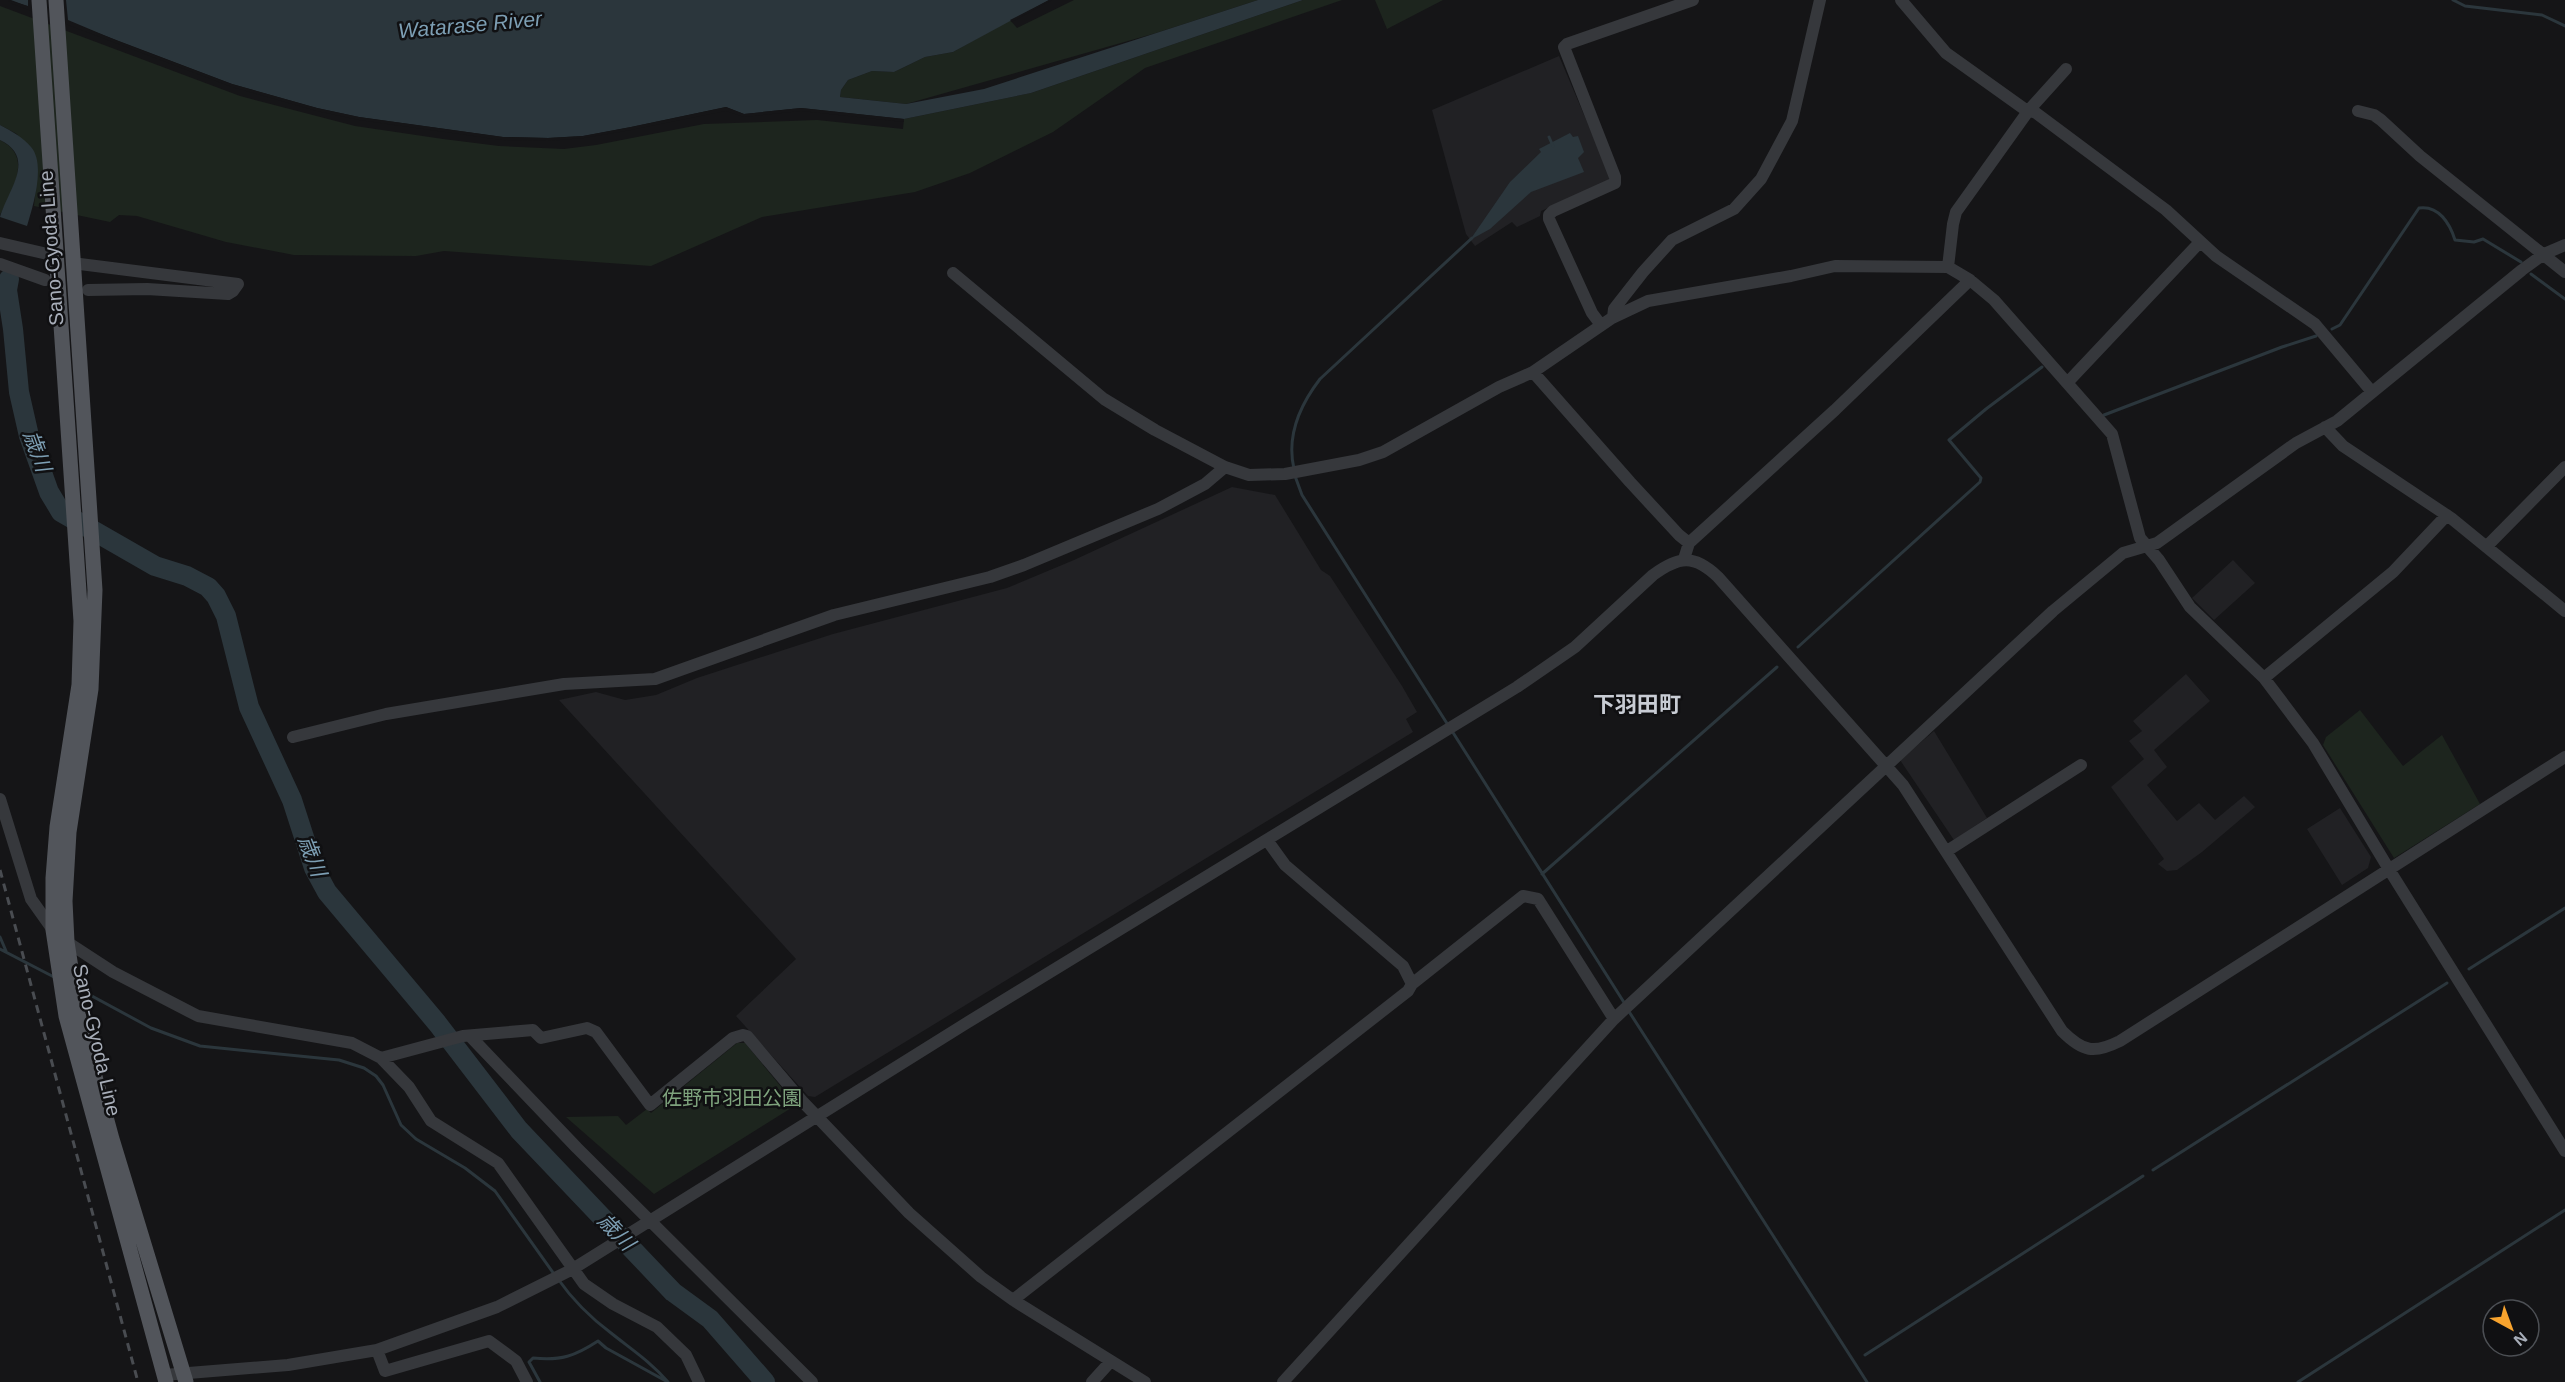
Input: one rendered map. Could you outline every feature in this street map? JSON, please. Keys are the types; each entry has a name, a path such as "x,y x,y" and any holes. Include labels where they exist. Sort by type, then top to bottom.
{"main road":[{"name":"Sano-Gyoda Line","path":"39,0 81,621 79,685 57,827 52,878 53,930 66,1016 165,1378"},
{"name":"Sano-Gyoda Line","path":"56,0 94,564 92,682 69,832 65,901 67,942 78,1014 112,1139 184,1377"}],"street":[{"path":"1601,326 1592,313 1549,219 1553,211 1616,183 1564,47 1693,0"},
{"path":"1613,317 1614,309 1672,240 1728,213 1746,198 1761,179 1792,121 1820,0"},
{"path":"1901,0 1946,53 2029,110 2166,210 2216,256 2314,324 2372,392"},
{"path":"1948,267 1956,212 2029,110 2066,69"},
{"path":"2358,111 2380,120 2428,162 2565,272"},
{"path":"2067,382 2200,242"},
{"path":"0,243 56,256"},
{"path":"1283,1382 1623,1011 2053,611 2123,553 2146,547 2165,538 2296,443 2337,421 2544,254 2565,245"},
{"path":"72,263 238,284 228,294 147,289 88,290"},
{"path":"0,264 45,280"},
{"path":"953,273 1104,399 1155,430 1225,467 1249,475 1285,474 1359,460 1383,452 1499,387 1533,372 1613,317 1648,301 1835,266 1948,267 1970,280 1994,300 2112,434 2137,531 2146,547 2158,560 2190,607 2264,678 2313,744 2565,1151"},
{"path":"1684,559 1689,543 1835,410 1970,280"},
{"path":"1533,372 1630,482 1689,543"},
{"path":"2325,427 2343,446 2447,515 2565,611"},
{"path":"293,737 386,714 564,684 655,679 834,615 990,576 1024,565 1158,509 1205,484 1225,467"},
{"path":"2487,546 2565,467"},
{"path":"2264,678 2393,572 2447,515"},
{"path":"165,1378 288,1365 376,1350 497,1307 574,1268 648,1220 1456,724 1562,656 1653,575 1684,559 1695,561 1718,577 1911,795 2062,1031 2086,1050 2104,1049 2120,1041 2390,871 2565,757"},
{"path":"1947,851 2081,765"},
{"path":"0,799 31,899 53,930 67,942 113,972 198,1016 352,1043 381,1058 409,1087 431,1121 498,1163 584,1284 603,1298 657,1327 686,1354 699,1382"},
{"path":"1267,840 1285,865 1403,966 1412,984"},
{"path":"1013,1300 1401,998 1412,984 1523,896 1538,899 1623,1011"},
{"path":"381,1058 467,1036 533,1030 541,1038 587,1028 596,1032 650,1105 733,1038 743,1035 751,1039 818,1117 909,1213 981,1277 1013,1300 1144,1382"},
{"path":"467,1036 812,1382"},
{"path":"376,1350 385,1371 489,1341 516,1361 527,1382"},
{"path":"1092,1382 1111,1361"}],"shaded area":[{"path":"1559,56 1610,176 1609,182 1541,211 1540,216 1517,227 1512,222 1475,246 1466,234 1432,110"},
{"path":"1232,487 1275,495 1321,570 1330,576 1402,686 1417,712 1406,719 1413,732 815,1097 808,1096 736,1016 796,959 559,700 596,692 625,700 656,695 697,678 833,634 1007,588 1074,560"},
{"path":"2233,560 2255,583 2214,620 2192,598"},
{"path":"2186,674 2210,701 2154,750 2167,767 2147,785 2177,821 2199,803 2215,820 2244,796 2255,807 2202,852 2177,870 2167,871 2158,864 2164,859 2111,787 2144,759 2129,741 2142,731 2133,721"},
{"path":"1934,731 1987,818 1954,840 1900,760"},
{"path":"2340,808 2371,857 2368,868 2342,885 2307,829"}],"green space":[{"path":"1074,0 1258,0 1156,33 906,104 840,97 841,90 848,80 872,71 894,72 925,57 953,52 1010,20 1017,28"},
{"path":"1303,0 1342,0 1145,68 1053,132 970,173 915,192 762,217 651,266 444,251 416,256 294,255 226,242 137,216 119,215 110,222 34,206 36,187 17,134 0,125 0,6 240,96 355,126 499,146 564,149 704,124 817,120 903,129 904,119 1031,93"},
{"path":"1375,0 1443,0 1387,29"},
{"path":"0,140 16,155 18,165 14,185 0,215"},
{"path":"2360,710 2403,766 2442,735 2480,804 2394,858 2323,745 2326,737"},
{"name":"佐野市羽田公園","path":"737,1043 745,1043 796,1105 654,1194 566,1117 618,1116 626,1125 647,1109 651,1113"}],"water":[{"name":"Watarase River","path":"11,0 1049,0 953,52 925,57 894,72 872,71 848,80 841,90 840,97 906,104 984,89 1258,0 1303,0 1031,93 904,119 801,108 744,114 726,107 583,136 548,138 503,137 359,117 317,108 232,84"},
{"path":"0,125 17,134 31,147 38,164 37,185 27,226 0,217 17,175 18,165 17,156 11,147 0,140"},
{"path":"1570,133 1573,137 1578,136 1584,152 1578,158 1584,172 1531,192 1490,229 1470,240 1510,182 1541,152 1539,149"}],"pier":[{"path":"8,0 28,6 28,0 66,0 68,20 232,84 317,108 359,117 503,137 583,136 726,107 744,114 801,108 904,119 904,122 801,111 744,117 726,111 584,138 548,141 502,140 359,120 317,111 232,87 10,3"},
{"path":"1052,0 1012,22 1010,20"}],"waterway":[{"path":"2453,0 2465,6 2542,15 2565,26"},
{"path":"1549,137 1553,146"},
{"path":"2332,329 2340,325 2419,208 2432,209 2443,217 2455,240 2474,242 2483,239 2521,262"},
{"path":"1294,469 1292,444 1296,421 1306,399 1320,379 1472,238"},
{"path":"2531,274 2565,299"},
{"name":"歳川","path":"9,279 7,290 19,392 29,436 49,492 61,512 155,566 187,576 208,587 216,596 226,616 249,707 292,800 314,868 327,892 437,1023 519,1130 673,1292 710,1319 765,1382"},
{"path":"2104,415 2316,336"},
{"path":"1798,647 1980,482 1981,478 1949,440 2042,367"},
{"path":"1295,476 1302,495 1448,725"},
{"path":"1542,874 1777,667"},
{"path":"1452,731 1625,1004"},
{"path":"2469,969 2565,908"},
{"path":"0,937 6,951"},
{"path":"0,949 54,977"},
{"path":"2153,1170 2447,983"},
{"path":"79,989 151,1028 200,1046 339,1060 364,1068 376,1076 383,1085 401,1125 416,1139 465,1168 495,1191 554,1274"},
{"path":"1628,1010 1867,1382"},
{"path":"1865,1355 2143,1176"},
{"path":"2298,1382 2565,1210"},
{"path":"558,1279 589,1315 648,1362 668,1382"},
{"path":"540,1382 529,1362 533,1358 552,1359 567,1356 598,1341 606,1348 666,1381"}],"railway":[{"path":"0,870 138,1382"}],"district":[{"name":"下羽田町","path":"1637,704"}]}
